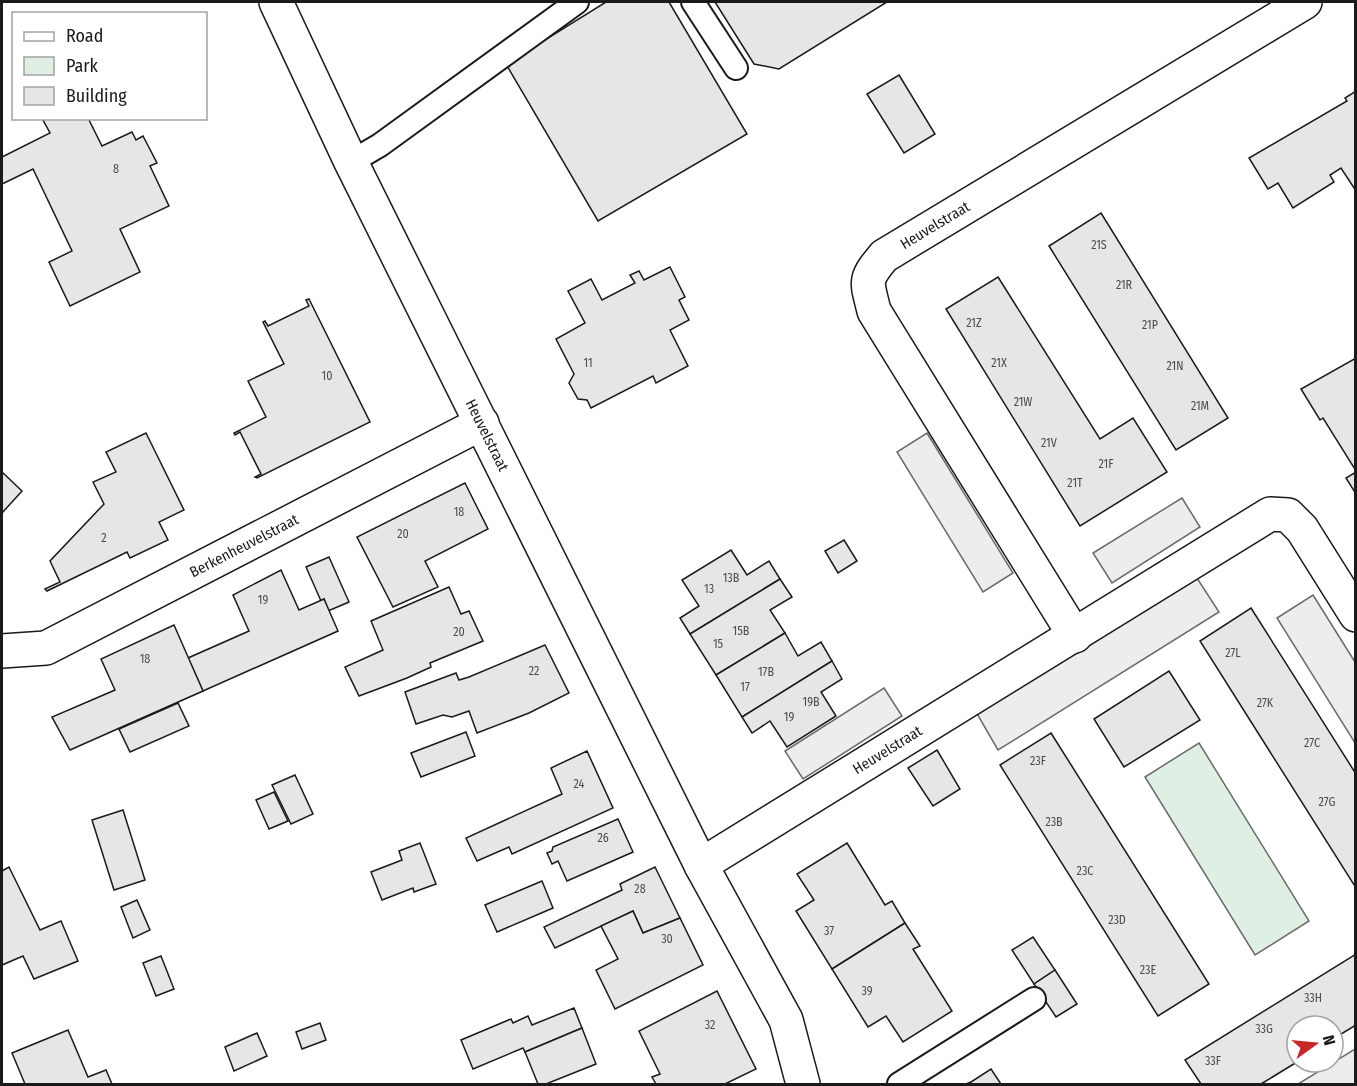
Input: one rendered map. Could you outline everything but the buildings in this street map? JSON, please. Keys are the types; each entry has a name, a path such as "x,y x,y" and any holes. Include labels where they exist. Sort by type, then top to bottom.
{"street":[{"name":"Heuvelstraat","path":"276,2 351,162 701,865 786,1020 803,1084"},
{"name":"Heuvelstraat","path":"1075,636 874,311 868,275 884,256 1305,2"},
{"name":"Berkenheuvelstraat","path":"2,651 46,648 482,423"},
{"name":"Heuvelstraat","path":"701,865 1270,514 1288,515 1302,529 1356,615"}],"lane":[{"path":"351,162 380,145 577,2"},
{"path":"693,2 736,68"},
{"path":"899,1084 1034,999"}],"green space":[{"path":"1199,743 1309,921 1255,955 1145,777"}],"shaded area":[{"path":"927,433 1013,573 983,592 897,452"},
{"path":"1182,498 1200,527 1112,583 1093,553"},
{"path":"1195,575 1219,612 998,750 976,712"},
{"path":"1313,595 1355,662 1355,743 1277,618"},
{"path":"884,688 902,716 803,779 785,751"},
{"path":"1355,1049 1355,1084 1298,1084 1314,1074 1345,1074 1345,1055"}]}
